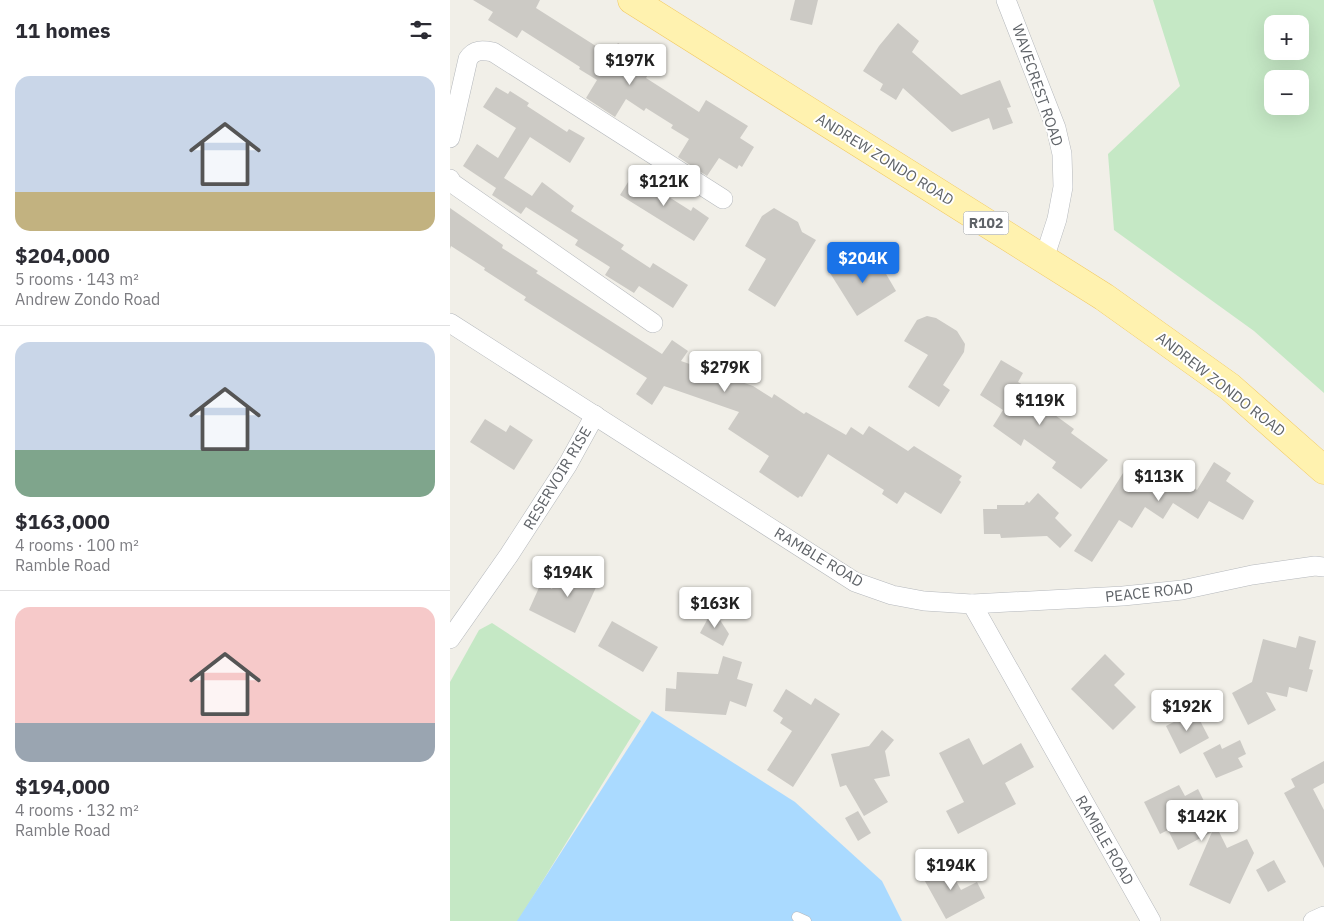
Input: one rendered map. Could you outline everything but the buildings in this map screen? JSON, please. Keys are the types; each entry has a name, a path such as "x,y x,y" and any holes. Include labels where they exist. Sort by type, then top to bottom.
{"main road":[{"name":"ANDREW ZONDO ROAD","path":"632,0 1044,259 1173,344 1230,387 1324,470"}],"street":[{"name":"WAVECREST ROAD","path":"1006,0 1047,103 1062,154 1063,188 1057,219 1044,259"},
{"path":"450,138 468,59 471,54 483,50 493,52 723,199"},
{"path":"450,179 452,183 653,323"},
{"name":"RAMBLE ROAD","path":"450,323 855,582 892,596 924,601 972,604 1151,921"},
{"name":"RESERVOIR RISE","path":"450,639 509,555 568,464 595,414"},
{"name":"PEACE ROAD","path":"972,604 1182,590 1252,575 1315,566 1324,567"},
{"path":"1313,921 1324,916"}],"green space":[{"path":"1153,0 1324,0 1324,393 1254,331 1114,230 1108,154 1180,86"},
{"path":"492,623 641,721 518,921 450,921 450,682 479,630"}],"water":[{"path":"652,711 795,802 882,881 902,921 517,921"}]}
